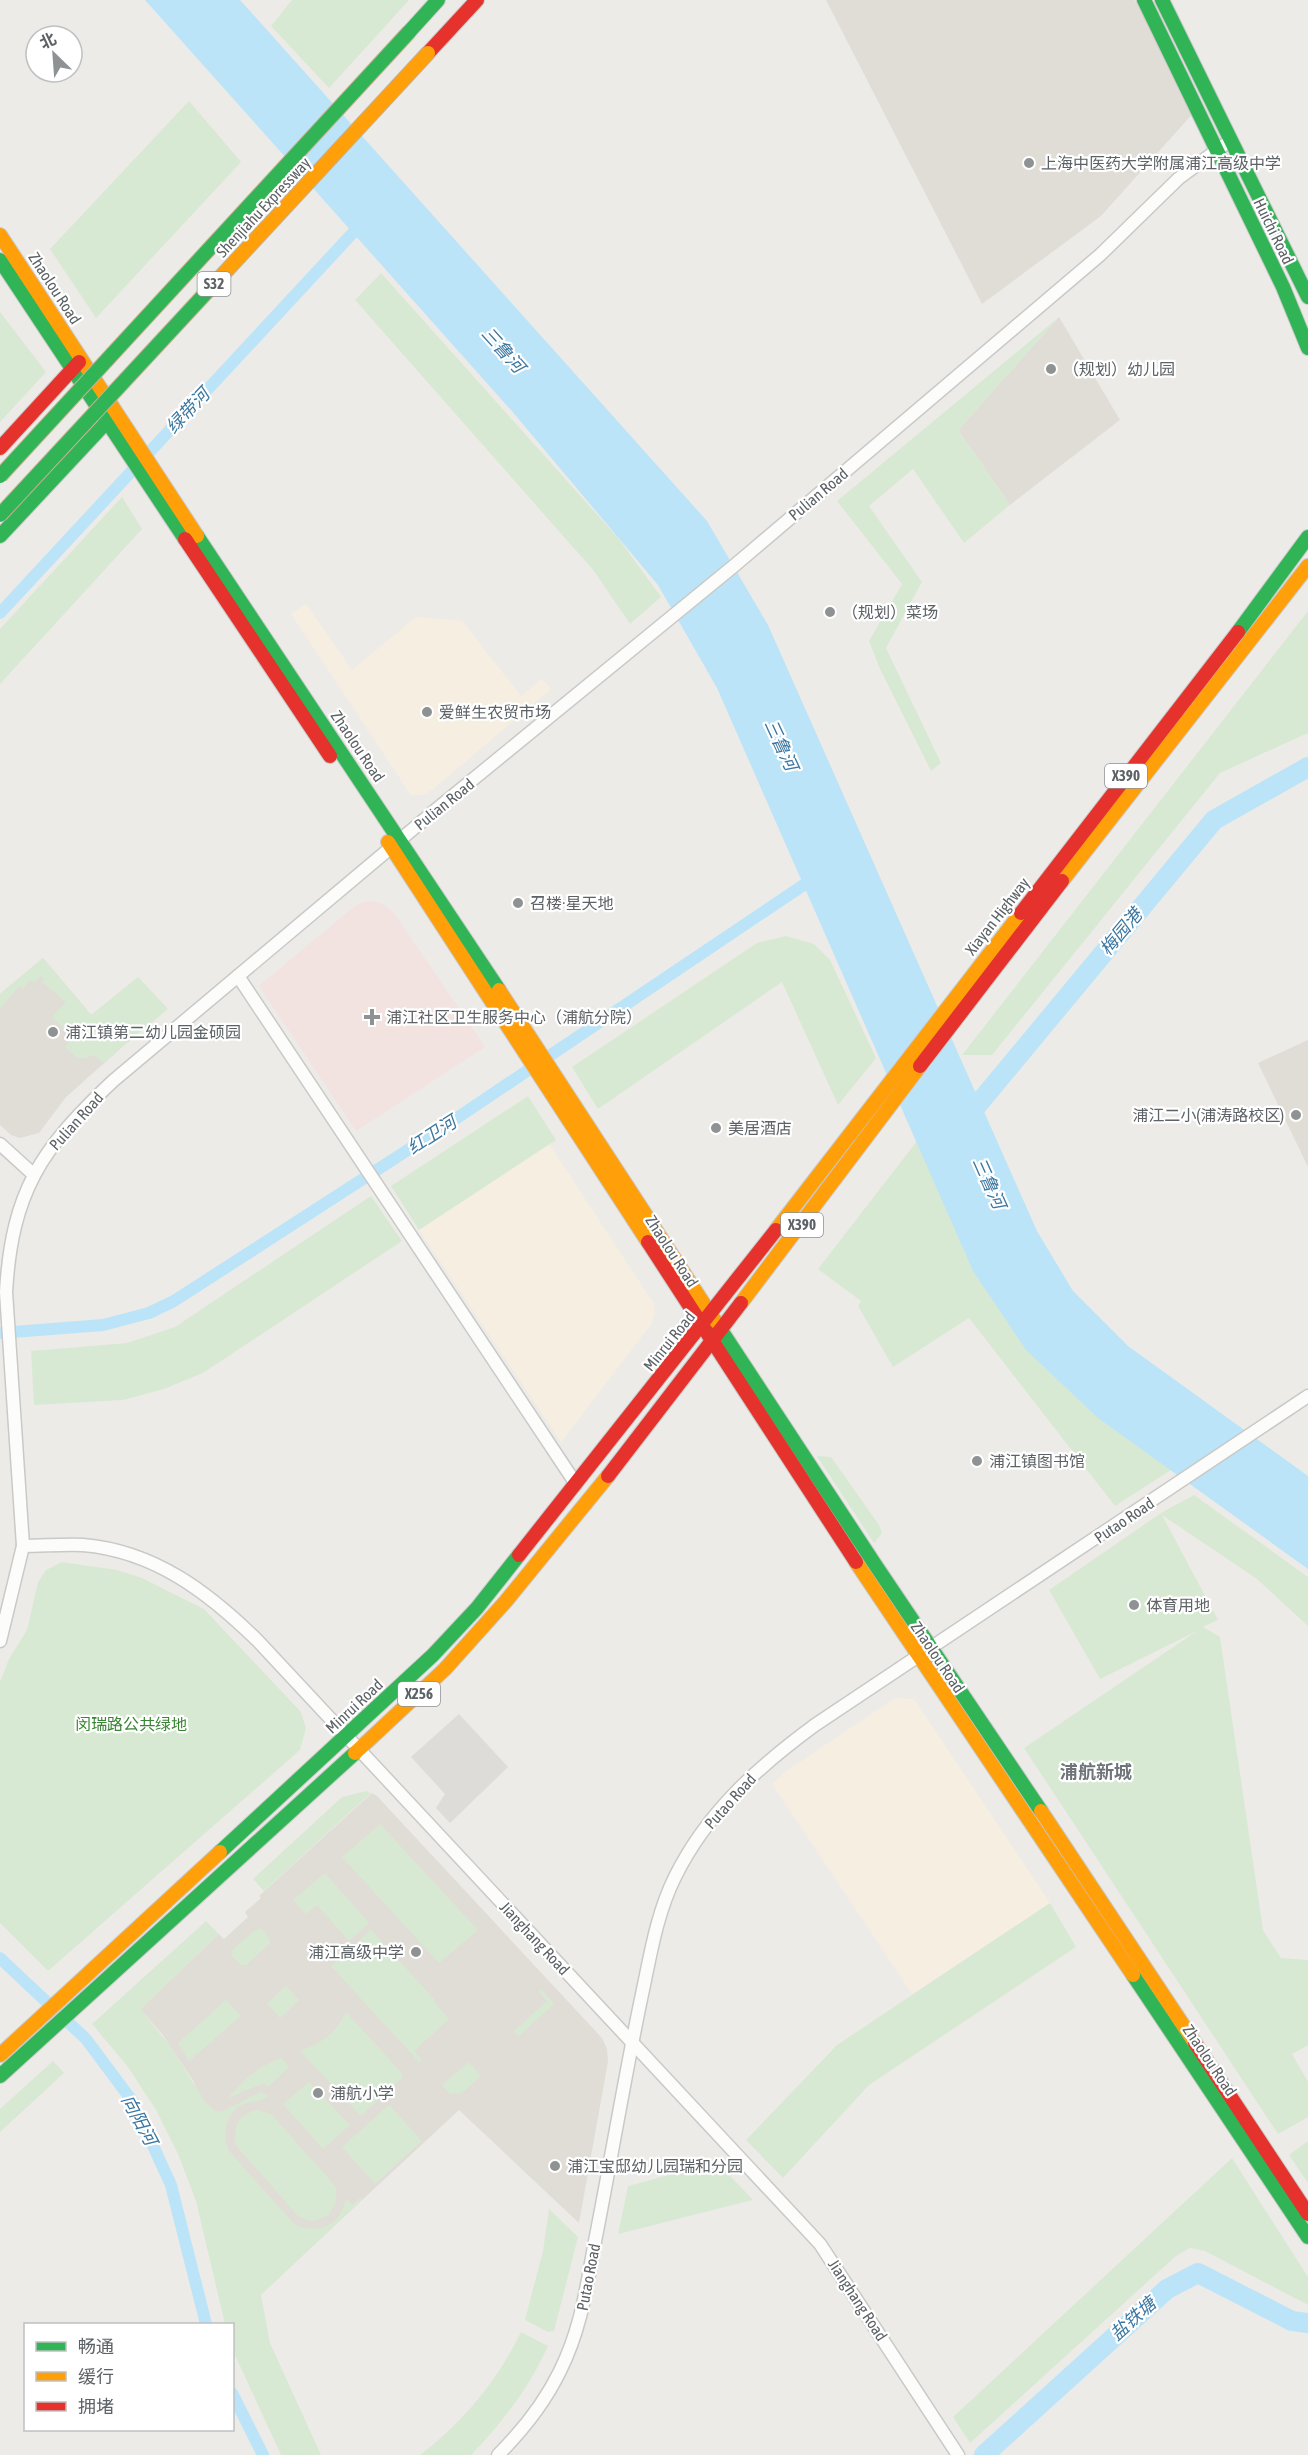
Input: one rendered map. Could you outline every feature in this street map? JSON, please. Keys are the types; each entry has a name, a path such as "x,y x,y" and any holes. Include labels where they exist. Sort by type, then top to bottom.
{"main road":[{"name":"Shenjiahu Expressway","path":"0,476 438,0"},
{"name":"Shenjiahu Expressway","path":"0,515 477,0"},
{"name":"Huichi Road","path":"1144,0 1283,287 1308,348"},
{"name":"Huichi Road","path":"1162,0 1308,297"},
{"name":"Zhaolou Road","path":"0,235 77,364"},
{"name":"Zhaolou Road","path":"0,260 77,364"},
{"path":"0,448 77,364 111,417 0,536"},
{"name":"Zhaolou Road","path":"111,417 397,844 522,1038 711,1314 1308,2214"},
{"name":"Xiayan Highway","path":"711,1314 1231,641 1308,537"},
{"name":"Xiayan Highway","path":"712,1342 949,1029 1308,566"},
{"name":"Zhaolou Road","path":"554,1086 702,1327 918,1657 1197,2068 1308,2237"},
{"name":"Minrui Road","path":"0,2055 433,1655 470,1616 711,1314"},
{"name":"Minrui Road","path":"0,2076 445,1669 506,1601 632,1448 712,1342"}],"street":[{"name":"Pulian Road","path":"0,1641 23,1546 7,1306 8,1258 14,1230 33,1174 52,1144 78,1114 113,1081 735,565 1100,255 1179,178 1215,150 1231,142"},
{"path":"238,976 576,1484"},
{"path":"0,1144 33,1174"},
{"name":"Putao Road","path":"498,2455 530,2418 560,2372 583,2311 632,2042 661,1910 675,1876 696,1839 714,1815 738,1788 772,1757 815,1725 1308,1396"},
{"name":"Jianghang Road","path":"23,1546 83,1545 114,1550 164,1569 192,1584 225,1610 258,1641 820,2244 956,2452"}],"shaded area":[{"name":"上海中医药大学附属浦江高级中学","path":"826,0 1135,0 1196,110 1101,216 982,304"},
{"name":"（规划）幼儿园","path":"1059,317 1120,420 1010,505 958,430"},
{"path":"306,604 352,670 416,617 462,621 521,696 542,679 551,689 432,790 422,795 411,795 291,614"},
{"name":"浦江社区卫生服务中心（浦航分院）","path":"371,901 383,904 394,913 485,1047 356,1131 259,986 351,909 361,903"},
{"name":"浦江镇第二幼儿园金硕园","path":"43,958 120,1049 66,1097 39,1133 20,1138 11,1135 0,1125 0,994"},
{"name":"浦江二小(浦涛路校区)","path":"1308,1040 1308,1167 1258,1063"},
{"path":"549,1144 654,1304 655,1311 652,1323 561,1442 419,1230"},
{"path":"895,1698 914,1699 1050,1903 912,1994 772,1784 788,1770"},
{"path":"459,1714 508,1767 450,1823 436,1808 445,1794 411,1757"},
{"path":"372,1793 602,2038 607,2049 608,2062 579,2223 459,2110 261,2294 194,2082 162,2034 140,2009 219,1934 224,1939 248,1917 245,1912 261,1898 259,1896"}],"green space":[{"path":"292,0 409,0 329,88 271,26"},
{"path":"189,101 241,162 96,318 50,249"},
{"path":"381,273 619,539 661,597 630,624 594,571 355,300"},
{"path":"0,312 46,372 0,422"},
{"path":"1059,317 958,430 1010,505 964,543 913,469 869,506 922,582 886,648 941,763 931,771 880,669 869,641 902,584 837,501"},
{"path":"122,497 142,529 0,684 0,629"},
{"path":"1308,611 1308,733 1220,773 992,1055 962,1055"},
{"path":"786,936 814,944 830,960 876,1058 838,1105 782,982 598,1109 572,1067 757,943"},
{"path":"43,958 91,1015 138,977 168,1009 103,1063 94,1055 77,1058 65,1047 68,1044 65,1030 52,1017 66,1002 42,982 45,979 41,976 34,983 30,980 23,989 20,986 0,1008 0,994"},
{"path":"528,1096 556,1140 419,1230 391,1186"},
{"path":"917,1141 1207,1447 1115,1506 969,1318 893,1367 858,1306 861,1301 818,1269"},
{"path":"371,1196 402,1241 203,1373 164,1389 123,1400 34,1405 31,1351 127,1343 175,1327"},
{"path":"817,1456 831,1457 879,1525 882,1533 874,1543"},
{"path":"1194,1495 1308,1577 1308,1626 1257,1579 1162,1515 1218,1620 1203,1627 1220,1637 1263,1930 1281,1958 1308,1960 1308,2045 1292,2054 1308,2082 1308,2117 1278,2134 1024,1748 1197,1631 1100,1679 1049,1590 1161,1513"},
{"name":"闵瑞路公共绿地","path":"62,1562 117,1570 142,1578 204,1609 301,1712 306,1728 300,1750 48,1971 0,1923 0,1682 9,1659 27,1630 38,1582 46,1570"},
{"path":"366,1791 371,1793 264,1891 253,1879 342,1797"},
{"path":"380,1824 478,1930 439,1963 342,1857"},
{"path":"325,1873 369,1923 349,1941 317,1905 306,1914 293,1900"},
{"path":"1050,1903 1076,1947 869,2085 783,2178 746,2140 837,2045"},
{"path":"206,1921 219,1934 140,2009 171,2047 206,2103 215,2111 223,2111 261,2092 268,2096 262,2100 242,2105 231,2114 226,2127 226,2142 228,2150 294,2224 312,2229 328,2226 339,2215 346,2198 352,2205 360,2198 362,2200 261,2295 270,2343 321,2455 281,2455 234,2353 234,2323 225,2323 196,2201 178,2154 156,2110 128,2067 92,2024"},
{"path":"261,1928 270,1943 246,1965 241,1965 232,1956 231,1951 254,1931"},
{"path":"371,1930 435,2000 434,2002 449,2019 414,2051 422,2060 419,2062 331,1966"},
{"path":"286,1986 299,2000 280,2018 267,2004"},
{"path":"541,1989 553,2005 519,2036 514,2031 547,2001 539,1992"},
{"path":"226,2000 241,2016 189,2061 178,2043"},
{"path":"346,2012 402,2073 402,2078 361,2116 300,2051 327,2037 338,2026"},
{"path":"281,2058 289,2067 268,2087 264,2083 228,2098 252,2074"},
{"path":"53,2061 64,2073 0,2132 0,2109"},
{"path":"469,2062 481,2076 462,2093 450,2094 442,2085"},
{"path":"309,2082 350,2125 323,2149 283,2104"},
{"path":"389,2105 422,2141 375,2184 342,2147"},
{"path":"257,2110 271,2114 336,2187 336,2201 329,2215 313,2221 299,2217 235,2144 238,2122 245,2115"},
{"path":"1308,2141 1308,2183 1289,2155"},
{"path":"1232,2158 1308,2277 1308,2305 1205,2251 1190,2248 1176,2256 970,2443 953,2417"},
{"path":"717,2162 753,2200 618,2234 628,2186"},
{"path":"549,2209 578,2237 554,2331 548,2332 525,2320 543,2251"},
{"path":"521,2332 548,2346 524,2390 494,2430 471,2455 420,2455 451,2429 478,2399 502,2367"}],"water":[{"name":"三鲁河","path":"145,0 240,0 707,521 768,625 1037,1231 1073,1291 1128,1346 1308,1476 1308,1569 1098,1418 1026,1350 973,1271 717,688 658,585 511,410"}],"waterway":[{"name":"绿带河","path":"0,613 362,223"},
{"name":"梅园港","path":"965,1120 1214,820 1308,767"},
{"name":"红卫河","path":"0,1333 103,1325 149,1313 174,1301 448,1124 817,876"},
{"name":"向阳河","path":"0,1958 86,2039 133,2102 171,2185 206,2323"},
{"name":"盐铁塘","path":"984,2455 1167,2289 1198,2273 1292,2321 1308,2323"},
{"name":"向阳河","path":"234,2397 263,2455"}],"traffic: fast":[{"path":"409,32 438,0"},
{"path":"1144,0 1283,287 1308,348"},
{"path":"1162,0 1308,297"},
{"path":"0,476 409,32"},
{"path":"0,260 185,539"},
{"path":"0,515 216,282"},
{"path":"0,536 114,414"},
{"path":"197,536 499,990"},
{"path":"1238,632 1308,537"},
{"path":"715,1321 1041,1811"},
{"path":"220,1852 433,1655 477,1608 519,1555"},
{"path":"0,2076 355,1753"},
{"path":"1133,1975 1308,2237"}],"traffic: slow":[{"path":"216,282 428,53"},
{"path":"0,235 197,536"},
{"path":"1062,881 1308,566"},
{"path":"388,842 648,1242"},
{"path":"776,1230 1021,913"},
{"path":"499,990 715,1321"},
{"path":"741,1303 920,1066"},
{"path":"355,1753 445,1669 506,1601 608,1476"},
{"path":"856,1562 1133,1975"},
{"path":"1041,1811 1195,2043"},
{"path":"0,2055 220,1852"}],"traffic: jam":[{"path":"428,53 477,0"},
{"path":"0,448 79,362"},
{"path":"185,539 330,756"},
{"path":"1021,913 1238,632"},
{"path":"920,1066 1062,881"},
{"path":"519,1555 776,1230"},
{"path":"648,1242 856,1562"},
{"path":"608,1476 741,1303"},
{"path":"1195,2043 1308,2214"}],"place":[{"name":"上海中医药大学附属浦江高级中学","path":"1029,163"},
{"name":"（规划）幼儿园","path":"1051,369"},
{"name":"（规划）菜场","path":"830,612"},
{"name":"爱鲜生农贸市场","path":"427,712"},
{"name":"召楼·星天地","path":"518,903"},
{"name":"浦江社区卫生服务中心（浦航分院）","path":"372,1017"},
{"name":"浦江镇第二幼儿园金硕园","path":"53,1032"},
{"name":"浦江二小(浦涛路校区)","path":"1296,1115"},
{"name":"美居酒店","path":"716,1128"},
{"name":"浦江镇图书馆","path":"977,1461"},
{"name":"体育用地","path":"1134,1605"},
{"name":"浦江高级中学","path":"416,1952"},
{"name":"浦航小学","path":"318,2093"},
{"name":"浦江宝邸幼儿园瑞和分园","path":"555,2166"}],"district":[{"name":"浦航新城","path":"1096,1772"}]}
